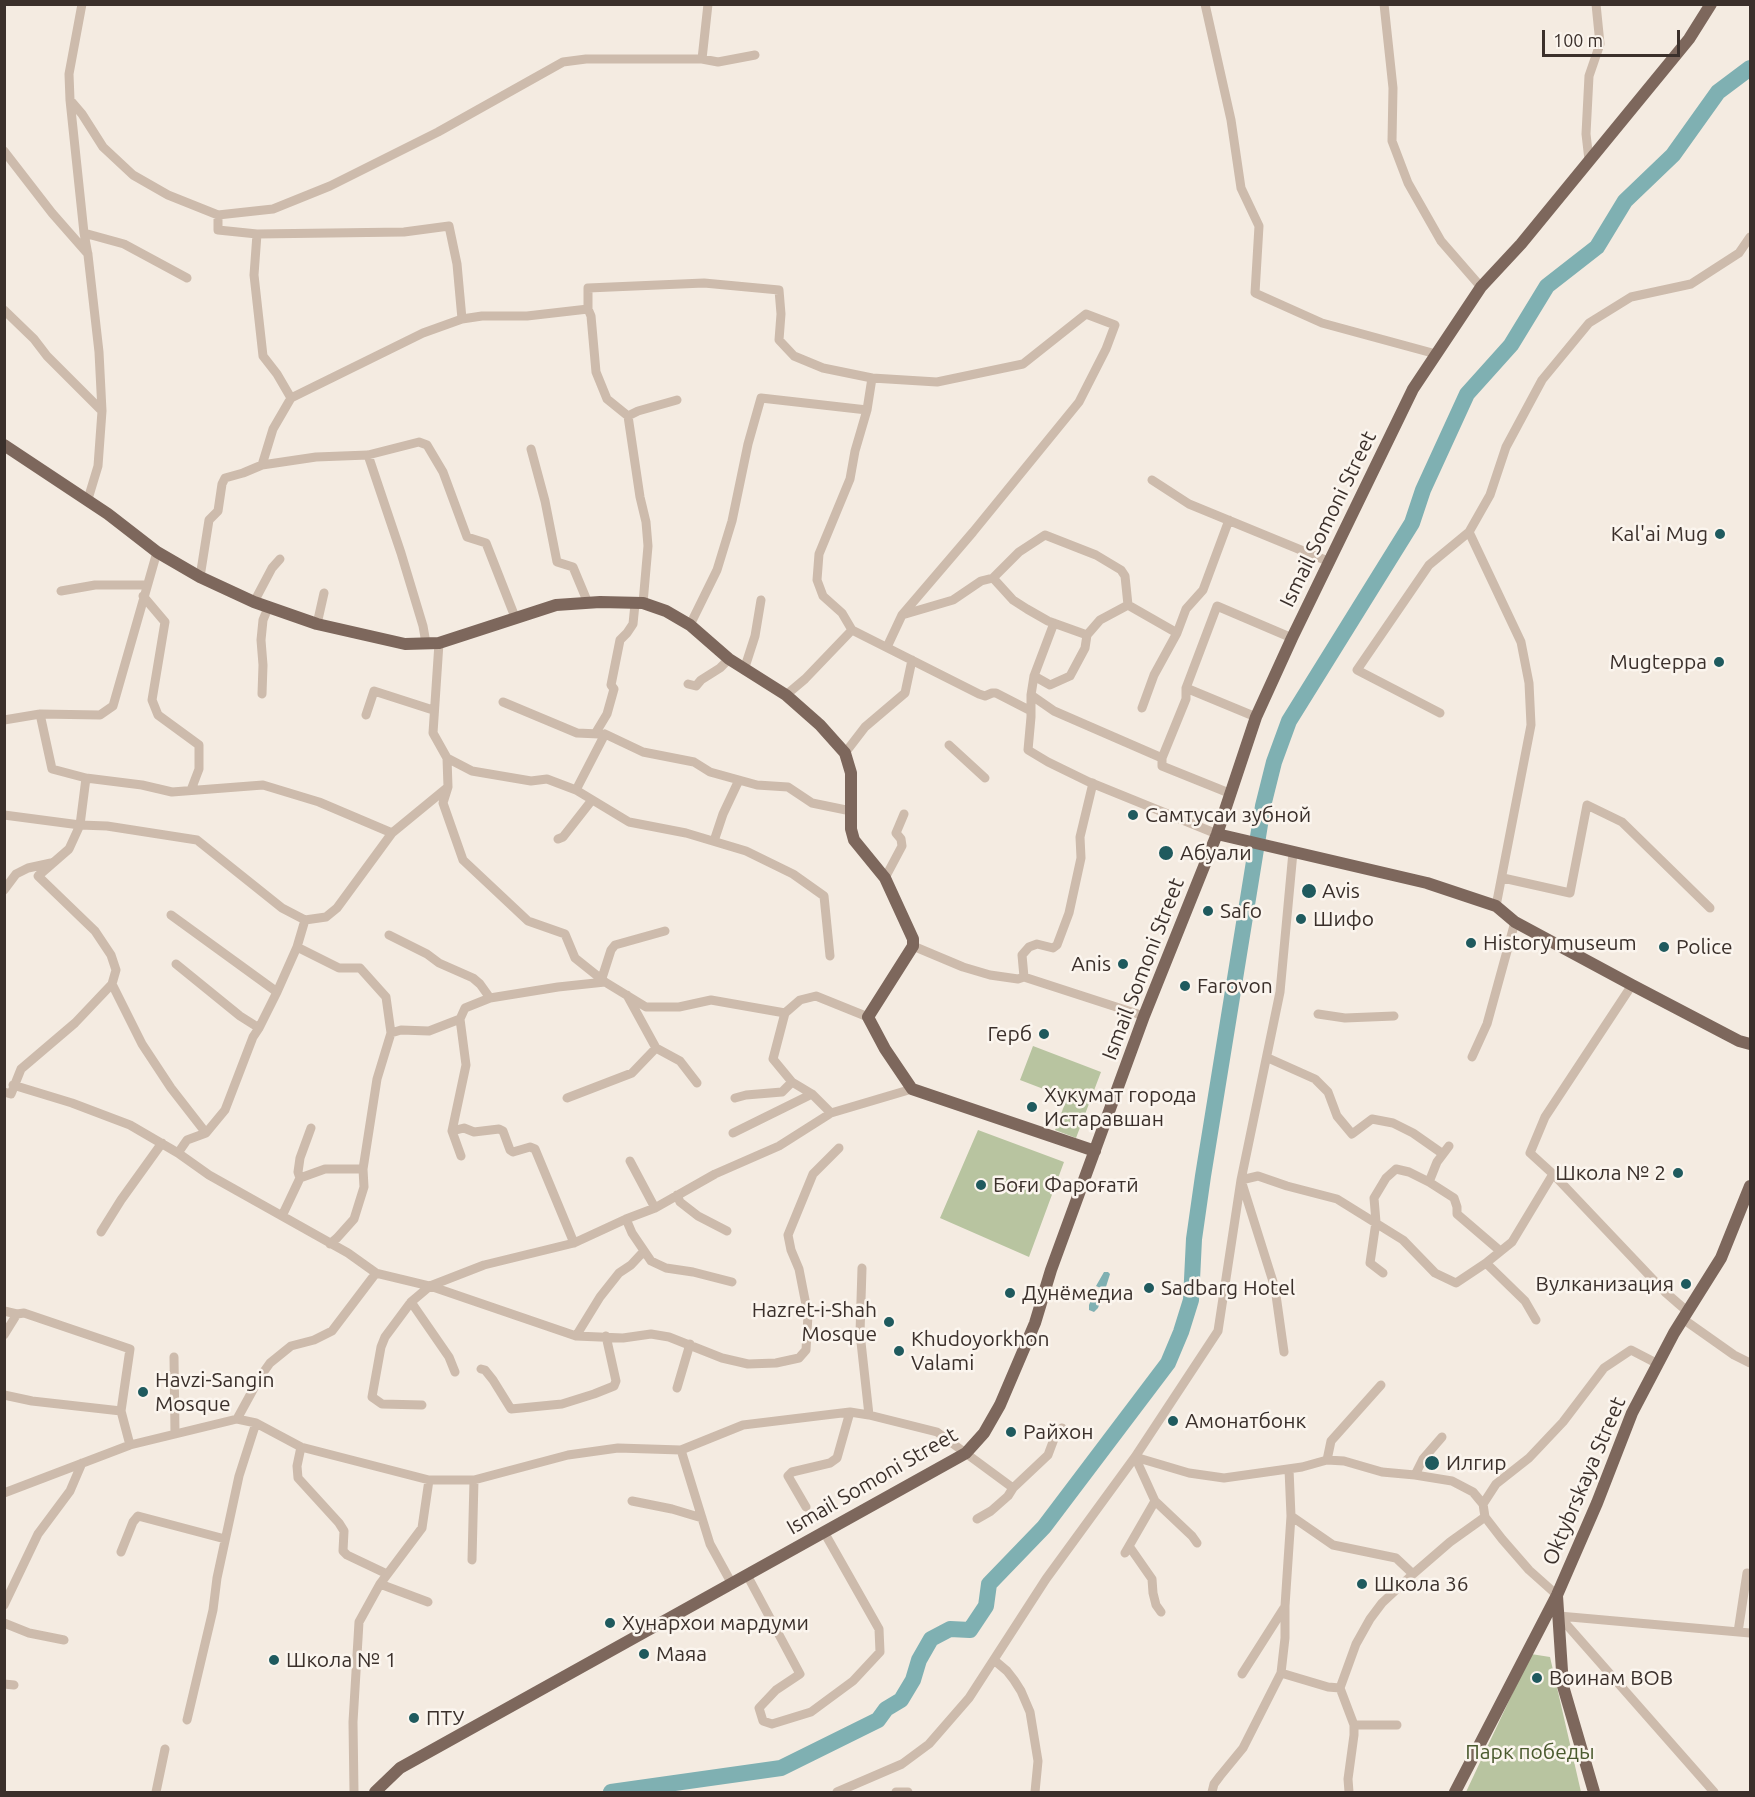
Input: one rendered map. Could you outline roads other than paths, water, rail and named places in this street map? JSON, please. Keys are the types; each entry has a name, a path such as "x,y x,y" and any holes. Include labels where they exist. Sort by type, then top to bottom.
{"main road":[{"name":"Ismail Somoni Street","path":"375,1792 400,1768 966,1453 984,1433 1000,1405 1035,1323 1051,1270 1144,1016 1220,835 1229,793 1256,717 1413,388 1481,287 1521,244 1689,39 1711,4"},
{"path":"4,446 88,499 157,552 200,577 268,608 317,624 399,643 439,642 556,605 600,602 639,604 666,611 690,625 744,670 786,694 820,725 845,753 851,773 851,829 854,840 885,878 913,939 913,946 868,1017 885,1050 912,1089 1095,1151"},
{"path":"1220,835 1428,884 1496,906 1515,922 1632,985 1747,1041 1750,1051"},
{"name":"Oktybrskaya Street","path":"1455,1792 1557,1595 1597,1503 1632,1413 1685,1316 1721,1258 1750,1185"},
{"path":"1557,1595 1563,1686 1594,1792"}],"street":[{"path":"82,4 69,74 70,100 99,352 102,411 98,466 88,499"},
{"path":"702,59 708,4"},
{"path":"1206,4 1231,120 1241,188 1260,226 1255,293 1322,323 1436,354"},
{"path":"1384,4 1393,88 1392,141 1408,183 1442,241 1481,287"},
{"path":"1589,160 1586,134 1589,76 1600,44 1596,4"},
{"path":"70,100 103,147 133,176 168,195 218,215 273,209 330,186 438,132 563,62 586,59 702,59 718,62 755,55"},
{"path":"4,151 88,255"},
{"path":"218,215 218,230 257,234 404,232 449,226 458,264 462,319"},
{"path":"84,233 124,244 187,278"},
{"path":"257,234 254,275 263,356 291,398"},
{"path":"1440,713 1357,670 1429,565 1469,532 1490,495 1506,447 1542,380 1589,323 1631,297 1691,284 1739,253 1750,237"},
{"path":"576,790 607,714 614,689 611,685 620,640 633,624 639,604 648,546 628,416 608,399 596,372 591,316 588,309 588,288 704,283 779,290 781,314 779,340 794,356 822,368 872,378 937,382 1023,364 1086,314 1115,325 1106,349 1079,402 974,532 902,615 887,647"},
{"path":"4,309 102,411"},
{"path":"262,465 273,429 291,398 423,333 462,319 482,316 527,316 588,309"},
{"path":"872,378 867,410 850,478 819,554 817,580 823,596 842,614 852,630 979,694 986,696 996,693 1031,711"},
{"path":"690,625 717,570 732,521 748,444 761,398 867,410"},
{"path":"628,416 677,400"},
{"path":"200,577 209,520 218,511 225,478 262,465 316,457 368,455 419,441 427,445 443,472 466,537 486,543 514,617"},
{"path":"531,449 543,491 557,562 573,567 588,603"},
{"path":"368,455 401,553 426,643"},
{"path":"1152,480 1189,504 1330,562"},
{"path":"1142,708 1154,675 1177,633 1186,609 1203,590 1230,520"},
{"path":"1469,532 1521,642 1529,683 1532,725 1496,906"},
{"path":"902,615 953,600 981,581 993,578 1019,552 1045,535 1096,555 1121,570 1125,576 1128,605"},
{"path":"4,720 40,714 100,715 113,706 157,552"},
{"path":"254,602 272,568 280,560"},
{"path":"993,578 1013,600 1054,623 1087,635"},
{"path":"61,591 95,585 147,585"},
{"path":"317,624 324,593"},
{"path":"143,597 165,622 152,700 158,715 199,745 199,769 191,790"},
{"path":"744,670 755,636 761,600"},
{"path":"1128,605 1177,633"},
{"path":"1034,676 1050,685 1070,676 1085,648 1087,635 1100,620 1128,605"},
{"path":"1229,793 1162,766 1162,758 1186,699 1186,688 1217,606 1292,638"},
{"path":"262,694 261,640 263,620 268,608"},
{"path":"1054,623 1034,676 1028,750 1093,783 1220,835"},
{"path":"786,694 805,679 852,630"},
{"path":"439,642 433,733 447,758 448,787 443,803 463,860 528,921 564,934 575,958 646,1007 679,1007 711,1000 785,1013"},
{"path":"688,684 696,686 729,659"},
{"path":"845,753 865,727 905,693 912,660"},
{"path":"1186,688 1256,717"},
{"path":"366,715 374,691 433,710"},
{"path":"1031,695 1054,711 1162,758"},
{"path":"502,702 577,733 600,734 644,752 694,762 710,772 757,785 788,787 812,803 851,812"},
{"path":"40,714 52,770 172,792 263,785 319,802 392,833"},
{"path":"949,745 986,778"},
{"path":"447,758 472,771 531,781 547,779 576,790 629,822 686,832 746,851 793,874 824,896 830,956"},
{"path":"4,1092 10,1094 21,1069 75,1023 112,984 116,970 111,955 95,932 38,876 69,849 80,825 86,778"},
{"path":"714,841 723,814 739,780"},
{"path":"1024,977 1022,955 1029,947 1037,944 1053,948 1057,945 1069,913 1081,858 1080,837 1093,783"},
{"path":"4,814 80,825 107,826 197,840 282,908 305,921 326,917 337,908 392,833 448,787"},
{"path":"558,839 563,837 592,800"},
{"path":"1503,878 1570,893 1587,805 1622,822 1710,908"},
{"path":"885,878 902,846 901,839 896,833 904,814"},
{"path":"837,1792 902,1764 929,1744 969,1698 1046,1580 1135,1457 1218,1331 1241,1180 1280,992 1293,852"},
{"path":"4,890 16,874 28,868 54,863"},
{"path":"171,915 277,992"},
{"path":"178,1153 187,1140 206,1132 225,1110 253,1037 297,947 305,921"},
{"path":"1472,1057 1487,1024 1515,922"},
{"path":"604,980 611,950 615,945 665,931"},
{"path":"389,935 427,954 439,963 473,978 490,998"},
{"path":"913,946 972,970 1018,979 1024,977 1144,1016"},
{"path":"297,947 339,968 360,968 386,997 391,1033 377,1079 363,1169 364,1187 354,1219 330,1244"},
{"path":"176,964 259,1028"},
{"path":"461,1156 452,1131 466,1065 460,1019 465,1008 490,998 604,980"},
{"path":"112,984 142,1044 171,1088 206,1132"},
{"path":"1632,985 1545,1117 1530,1153 1553,1174 1685,1316 1734,1355 1750,1363"},
{"path":"626,992 656,1048 680,1061 697,1083"},
{"path":"831,1113 812,1094 792,1082 774,1059 785,1013 800,1000 816,996 868,1017"},
{"path":"1318,1014 1345,1018 1394,1016"},
{"path":"391,1033 401,1030 429,1031 460,1019"},
{"path":"567,1098 632,1073 656,1048"},
{"path":"1268,1058 1315,1079 1328,1092 1337,1116 1352,1134 1372,1119 1393,1123 1446,1150 1429,1182"},
{"path":"735,1098 782,1092 792,1082"},
{"path":"13,1085 72,1103 130,1125 178,1153 209,1175 348,1253 376,1273 430,1286 576,1336 623,1338 651,1334 690,1344 722,1358 748,1364 776,1363 799,1358 806,1350 808,1315 799,1269 788,1236 813,1173 839,1148"},
{"path":"422,1405 382,1404 372,1397 385,1337 411,1302 430,1286 484,1265 574,1243 655,1208 715,1174 779,1146 831,1113 912,1089"},
{"path":"733,1132 812,1094"},
{"path":"282,1216 300,1178 298,1172 300,1158 311,1128"},
{"path":"452,1131 464,1128 474,1132 499,1129 510,1150 530,1147 535,1149 574,1243"},
{"path":"100,1232 162,1143"},
{"path":"630,1161 655,1208"},
{"path":"300,1178 325,1169 363,1169"},
{"path":"1383,1273 1370,1263 1376,1222 1374,1198 1386,1178 1396,1169 1409,1172 1429,1182 1454,1198 1457,1214 1500,1251"},
{"path":"1241,1180 1258,1176 1337,1199 1403,1240 1435,1273 1455,1283 1486,1263 1512,1242 1553,1174"},
{"path":"1241,1180 1275,1288 1284,1352"},
{"path":"676,1195 680,1202 698,1216 727,1231"},
{"path":"626,1219 632,1233 651,1261 666,1268 732,1282"},
{"path":"576,1336 600,1297 619,1272 631,1265 644,1251"},
{"path":"1486,1263 1525,1301 1536,1320"},
{"path":"862,1268 860,1333 869,1415"},
{"path":"237,1419 270,1363 291,1346 314,1340 332,1331 376,1273"},
{"path":"411,1302 449,1357 455,1372"},
{"path":"4,1311 17,1314 24,1312 130,1349 121,1411 130,1445"},
{"path":"4,1335 17,1314"},
{"path":"481,1369 493,1380 511,1409 562,1404 614,1386 616,1381 606,1336"},
{"path":"677,1388 690,1344"},
{"path":"1483,1504 1496,1484 1529,1458 1563,1422 1604,1368 1630,1350 1658,1364"},
{"path":"174,1357 175,1434"},
{"path":"1327,1460 1331,1441 1381,1385"},
{"path":"4,1395 32,1401 121,1411"},
{"path":"4,1493 130,1445 237,1419 256,1423 302,1447 429,1480 474,1480 568,1455 618,1448 681,1450 743,1425 849,1412 937,1432 1013,1488"},
{"path":"806,1507 788,1476 792,1472 830,1463 837,1458 849,1412"},
{"path":"187,1720 213,1610 217,1578 239,1476 256,1423"},
{"path":"977,1519 1008,1496 1013,1488 1048,1455 1054,1439 1062,1428"},
{"path":"1415,1475 1423,1459 1442,1437"},
{"path":"302,1447 297,1466 298,1478 339,1522 344,1531 343,1551 387,1574"},
{"path":"681,1450 710,1544 732,1584"},
{"path":"1135,1457 1189,1473 1224,1478 1289,1469 1327,1460 1344,1461 1382,1472 1452,1481 1473,1492 1483,1504 1485,1517 1529,1570 1557,1595"},
{"path":"1135,1457 1155,1501 1197,1543"},
{"path":"4,1605 38,1534 70,1491 82,1463"},
{"path":"1212,1792 1214,1784 1243,1748 1281,1673 1291,1516 1289,1469"},
{"path":"354,1792 353,1722 359,1622 380,1584 422,1527 429,1480"},
{"path":"472,1560 474,1480"},
{"path":"632,1501 702,1518"},
{"path":"1155,1501 1127,1550 1152,1579 1156,1605 1161,1612"},
{"path":"121,1552 133,1522 138,1516 225,1539"},
{"path":"1291,1516 1333,1545 1396,1558 1413,1574"},
{"path":"1349,1792 1348,1779 1354,1725 1340,1688 1356,1644 1382,1603 1450,1542 1485,1517"},
{"path":"747,1575 800,1674 776,1690 759,1708 763,1721 772,1724 811,1712 853,1681 880,1652 879,1629 825,1532"},
{"path":"1738,1632 1747,1573"},
{"path":"380,1584 428,1602"},
{"path":"1242,1674 1285,1606"},
{"path":"1559,1616 1750,1633"},
{"path":"1559,1616 1714,1792"},
{"path":"4,1623 29,1633 64,1640"},
{"path":"994,1660 1008,1671 1022,1690 1030,1712 1038,1761 1035,1792"},
{"path":"1281,1673 1328,1688 1340,1688"},
{"path":"1354,1725 1397,1725"},
{"path":"156,1792 165,1749"},
{"path":"897,1792 908,1792"}],"water":[{"path":"1104,1272 1110,1274 1105,1290 1096,1286"},
{"path":"1094,1293 1102,1297 1094,1312 1089,1310 1089,1305"}],"waterway":[{"path":"611,1792 781,1768 878,1720 886,1709 901,1700 913,1680 919,1660 931,1639 950,1629 970,1630 986,1606 989,1584 1044,1527 1168,1363 1191,1300 1194,1239 1203,1176 1263,806 1274,762 1289,721 1412,523 1423,490 1467,394 1511,345 1547,286 1597,247 1625,201 1673,155 1718,92 1750,68"}],"place":[{"name":"Kal'ai Mug","path":"1720,534"},
{"name":"Mugteppa","path":"1719,662"},
{"name":"Самтусаи зубной","path":"1133,815"},
{"name":"Абуали","path":"1166,853"},
{"name":"Avis","path":"1309,891"},
{"name":"Safo","path":"1208,911"},
{"name":"Шифо","path":"1301,919"},
{"name":"History museum","path":"1471,943"},
{"name":"Police","path":"1664,947"},
{"name":"Anis","path":"1123,964"},
{"name":"Farovon","path":"1185,986"},
{"name":"Герб","path":"1044,1034"},
{"name":"Хукумат города Истаравшан","path":"1032,1107"},
{"name":"Школа № 2","path":"1678,1173"},
{"name":"Боғи Фароғатӣ","path":"981,1185"},
{"name":"Вулканизация","path":"1686,1284"},
{"name":"Sadbarg Hotel","path":"1149,1288"},
{"name":"Дунёмедиа","path":"1010,1293"},
{"name":"Hazret-i-Shah Mosque","path":"889,1322"},
{"name":"Khudoyorkhon Valami","path":"899,1351"},
{"name":"Havzi-Sangin Mosque","path":"143,1392"},
{"name":"Амонатбонк","path":"1173,1421"},
{"name":"Райхон","path":"1011,1432"},
{"name":"Илгир","path":"1432,1463"},
{"name":"Школа 36","path":"1362,1584"},
{"name":"Хунархои мардуми","path":"610,1623"},
{"name":"Маяа","path":"644,1654"},
{"name":"Школа № 1","path":"274,1660"},
{"name":"Воинам ВОВ","path":"1537,1678"},
{"name":"ПТУ","path":"414,1718"}],"park label":[{"name":"Парк победы","path":"1530,1752"}]}
